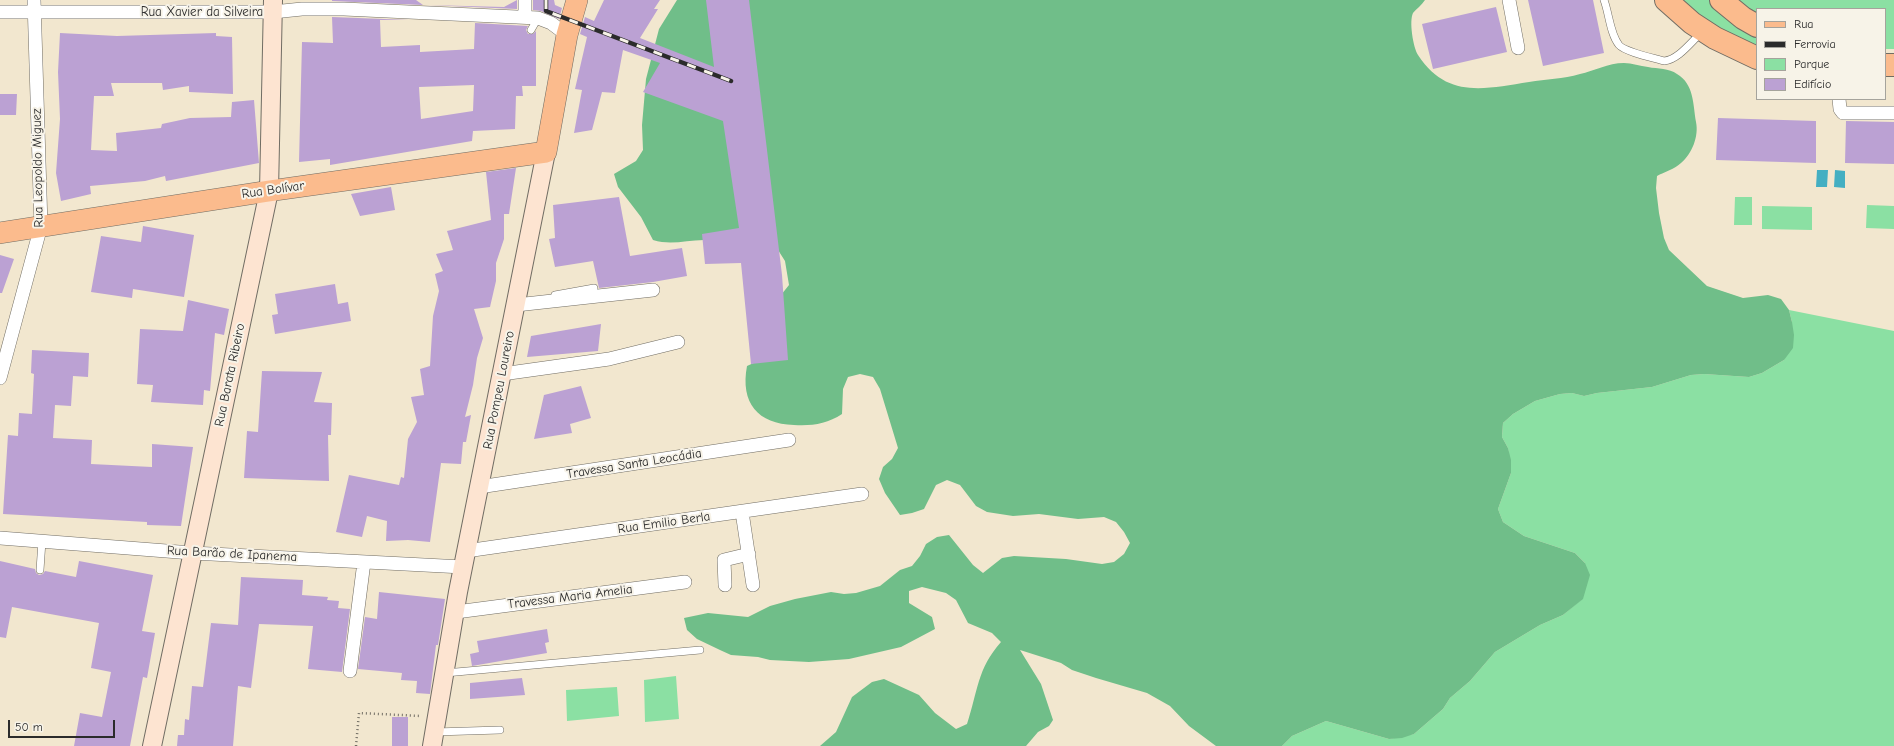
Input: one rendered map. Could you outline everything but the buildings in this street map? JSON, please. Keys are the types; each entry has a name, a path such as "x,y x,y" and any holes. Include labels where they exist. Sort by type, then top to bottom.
{"highway":[{"path":"1666,0 1692,23 1704,31 1715,38 1756,58"},
{"path":"1721,0 1743,18 1756,25"}],"main road":[{"name":"Rua Pompeu Loureiro","path":"435,732 464,559 517,302 567,35 577,0"},
{"name":"Rua Barata Ribeiro","path":"152,746 269,191 273,6"},
{"name":"Rua Bolívar","path":"0,232 269,191 546,152"}],"street":[{"path":"525,0 532,17"},
{"path":"1509,0 1518,48"},
{"name":"Rua Xavier da Silveira","path":"0,12 34,6 273,6 532,17 551,23 567,35"},
{"name":"Rua Leopoldo Miguez","path":"0,378 41,226 34,6"},
{"path":"1839,100 1840,109 1843,112 1894,113"},
{"path":"517,302 653,290"},
{"path":"502,374 609,359 678,342"},
{"name":"Travessa Santa Leocádia","path":"479,487 789,440"},
{"name":"Rua Emilio Berla","path":"464,559 742,512 862,494"},
{"path":"742,512 753,585"},
{"name":"Rua Barão de Ipanema","path":"0,538 192,552 364,562 464,559"},
{"path":"725,585 724,560 749,554"},
{"path":"350,671 364,562"},
{"name":"Travessa Maria Amelia","path":"456,612 685,582"}],"lane":[{"path":"1604,0 1616,39 1620,46 1643,55 1664,61 1670,61 1704,31"},
{"path":"531,30 532,17"},
{"path":"517,302 594,288"},
{"path":"40,570 42,542"},
{"path":"445,673 700,650"},
{"path":"435,732 500,730"}],"path":[{"path":"356,746 359,713 435,732"}],"green space":[{"path":"677,0 1425,0 1413,13 1411,22 1416,51 1429,69 1441,79 1454,85 1468,88 1497,87 1567,77 1618,63 1630,63 1670,71 1683,78 1690,89 1697,127 1694,144 1685,159 1676,167 1657,176 1656,188 1659,213 1664,238 1669,250 1707,286 1743,298 1768,295 1781,299 1789,310 1792,322 1794,335 1793,348 1784,360 1762,373 1749,377 1704,374 1691,375 1652,387 1597,393 1584,396 1572,393 1560,394 1535,401 1513,414 1503,423 1502,437 1508,448 1511,460 1511,473 1498,509 1503,522 1524,536 1575,553 1585,563 1590,575 1583,599 1563,615 1540,625 1495,652 1470,681 1450,698 1443,709 1414,734 1402,738 1389,739 1326,721 1292,736 1282,746 1216,746 1189,726 1170,706 1147,693 1072,670 1061,663 1020,650 1041,684 1053,720 1049,726 1038,732 1026,746 820,746 836,732 852,697 872,682 884,679 919,695 935,713 956,729 967,724 983,671 993,652 1001,642 992,633 968,623 956,600 946,593 922,587 909,591 909,603 932,617 935,629 901,647 849,659 809,662 770,660 758,657 731,655 697,639 687,630 684,618 708,613 748,617 770,606 795,599 831,592 844,594 856,593 880,586 900,570 912,566 920,556 926,544 937,537 949,535 973,565 983,573 1002,558 1014,556 1066,559 1102,564 1114,562 1124,554 1130,543 1116,522 1104,517 1078,519 1039,514 1013,516 987,512 976,506 960,485 947,480 936,485 924,509 900,515 885,493 879,479 883,467 892,459 898,448 880,389 873,377 860,374 848,377 843,389 842,414 819,424 781,424 770,421 761,416 754,409 749,401 746,391 747,366 758,361 781,295 789,285 785,261 778,250 725,241 701,240 660,242 653,240 641,217 618,187 614,174 636,161 643,150 642,125 646,79 659,29"},
{"path":"1679,0 1709,0 1722,13 1756,34 1756,47 1718,30"},
{"path":"1737,0 1894,0 1894,49 1886,49 1886,8 1756,8 1756,15"},
{"path":"1735,197 1752,197 1752,225 1734,225"},
{"path":"1867,205 1894,206 1894,229 1866,228"},
{"path":"1762,206 1812,207 1812,230 1762,229"},
{"path":"1789,310 1894,331 1894,746 1282,746 1292,736 1326,721 1389,739 1414,734 1443,709 1450,698 1470,681 1495,652 1540,625 1563,615 1582,599 1585,563 1575,553 1524,536 1503,522 1498,509 1511,473 1508,448 1502,437 1503,423 1513,414 1535,401 1560,394 1572,393 1584,396 1597,393 1652,387 1691,375 1704,374 1749,377 1762,373 1784,360 1792,322"},
{"path":"676,676 679,719 645,722 644,680"},
{"path":"617,687 619,716 567,721 566,690"}],"water":[{"path":"1817,170 1828,170 1827,187 1816,187"},
{"path":"1835,170 1845,171 1845,188 1834,187"}],"railway":[{"path":"546,0 546,11 731,81"}]}
